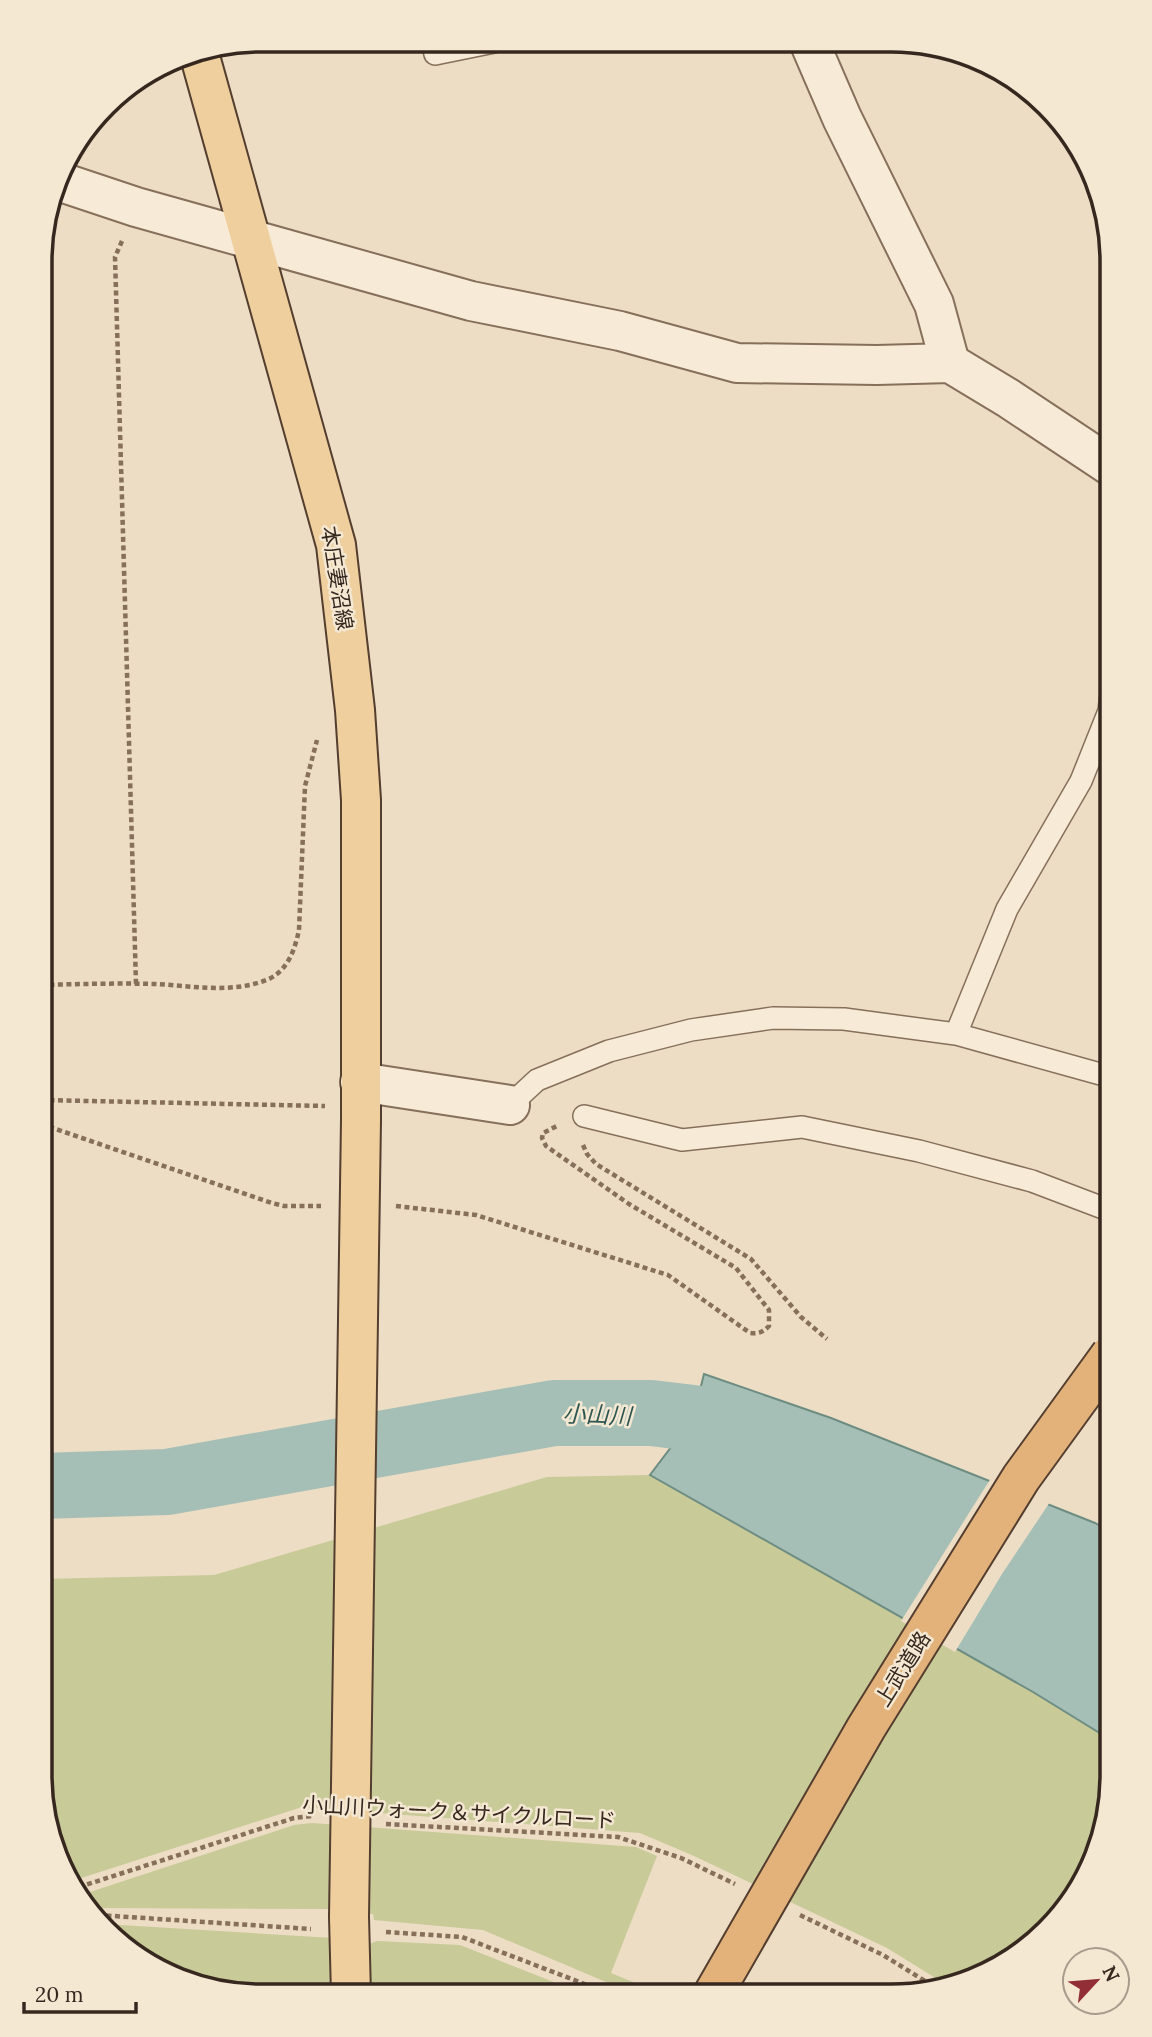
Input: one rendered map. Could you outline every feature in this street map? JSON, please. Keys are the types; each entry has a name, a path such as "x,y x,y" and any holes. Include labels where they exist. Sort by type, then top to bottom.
{"highway":[{"name":"上武道路","path":"719,1984 866,1728 1014,1489 1099,1370"}],"main road":[{"name":"本庄妻沼線","path":"202,62 335,545 355,710 361,800 361,1120 350,1924"},
{"path":"350,1924 351,1984"}],"street":[{"path":"813,52 842,118 934,304 950,363"},
{"path":"67,184 136,208 471,301 620,331 737,363 950,363 1100,459"},
{"path":"360,1082 510,1105"}],"lane":[{"path":"956,1034 1007,909 1081,781 1100,734"},
{"path":"510,1105 537,1080 609,1051 691,1030 773,1018 844,1019 956,1034 1099,1074"},
{"path":"584,1116 682,1140 802,1127 919,1152 1032,1181 1099,1207"}],"path":[{"path":"136,208 115,257 136,984"},
{"path":"52,985 136,984 224,988 270,978 287,964 295,950 299,930 305,786 308,773 318,736 338,716 355,710"},
{"path":"52,1100 326,1106"},
{"path":"392,1206 476,1215 668,1275 750,1333 759,1334 764,1331 769,1326 769,1310 736,1268 629,1204 547,1146 542,1138 543,1133 584,1116 583,1144 596,1164 751,1259 801,1317 827,1339"},
{"path":"52,1128 272,1203 284,1206 325,1206"},
{"name":"小山川ウォーク＆サイクルロード","path":"84,1885 294,1818 322,1817"},
{"name":"小山川ウォーク＆サイクルロード","path":"385,1823 618,1837 681,1857 740,1886"},
{"path":"788,1909 883,1955 925,1981"},
{"path":"107,1916 313,1929"},
{"path":"350,1924 462,1937 585,1984"}],"green space":[{"path":"650,1475 1033,1692 1099,1733 1099,1789 1095,1816 1078,1868 1056,1903 1018,1941 995,1956 983,1963 936,1979 887,1948 640,1833 302,1807 80,1878 64,1842 53,1789 52,1579 214,1575 547,1477"},
{"path":"312,1823 636,1847 657,1856 611,1973 638,1984 611,1984 483,1930 374,1920 373,1914 331,1909 100,1908 89,1892 294,1825"},
{"path":"116,1925 333,1938 333,1984 235,1983 169,1963"},
{"path":"377,1941 460,1945 559,1984 369,1984 369,1944"}],"water":[{"path":"704,1374 831,1418 1099,1525 1099,1733 1033,1692 650,1475 693,1418"}],"pier":[{"path":"991,1478 1050,1502 955,1652 901,1621"}],"waterway":[{"name":"小山川","path":"52,1486 167,1482 554,1413 651,1413 693,1418 778,1454"}]}
